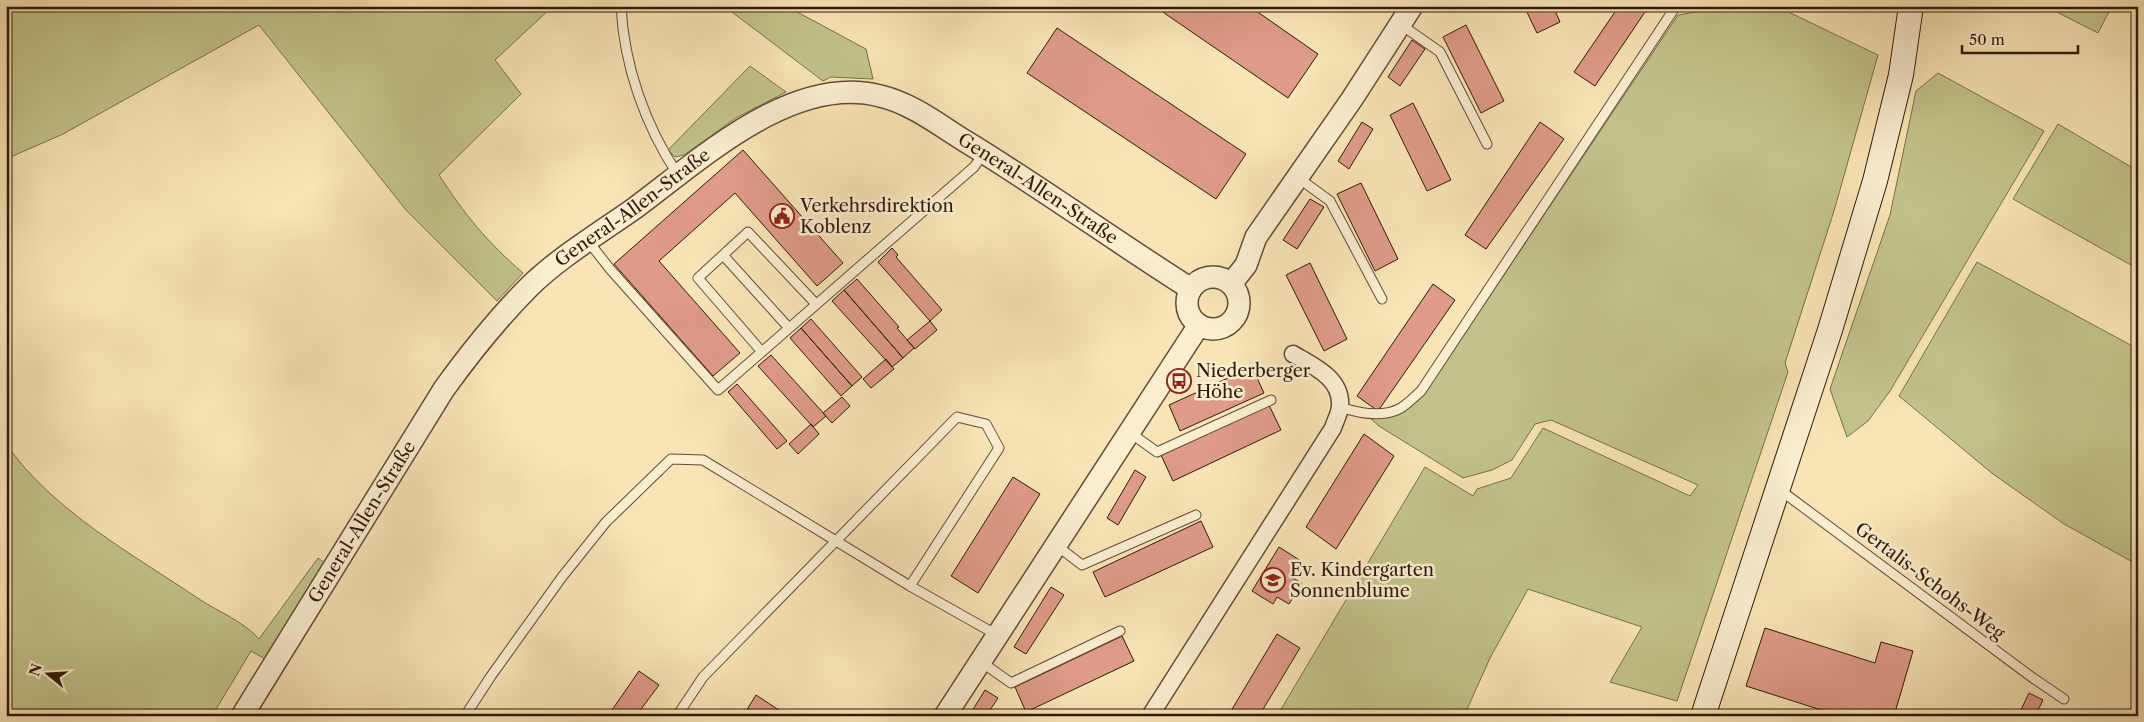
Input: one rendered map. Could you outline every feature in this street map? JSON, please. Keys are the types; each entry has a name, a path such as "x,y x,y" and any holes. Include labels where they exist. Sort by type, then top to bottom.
{"main road":[{"path":"1703,716 1830,330 1875,181 1901,75 1911,6"}],"street":[{"path":"1226,281 1246,265 1256,237 1412,6"},
{"name":"General-Allen-Straße","path":"242,716 410,442 475,346 531,285 588,241 738,132 758,120 796,103 819,96 843,93 881,96 901,104 984,153 1191,289"},
{"path":"1204,278 1226,281 1239,297 1239,305 1234,319 1221,328 1206,328 1199,325 1188,311 1187,300 1191,289 1204,278"},
{"path":"945,716 1199,325"},
{"path":"1150,716 1333,428 1340,407 1339,395 1328,376 1293,354"}],"lane":[{"path":"621,6 624,42 650,126 678,176"},
{"path":"1340,407 1359,413 1371,414 1389,411 1398,409 1421,392 1676,6"},
{"path":"1400,24 1440,52 1487,144"},
{"path":"588,241 610,269 718,390 974,167 984,153"},
{"path":"1297,177 1330,201 1382,299"},
{"path":"762,352 698,278 722,255 748,232 816,304"},
{"path":"722,255 788,328"},
{"path":"1129,432 1157,452 1271,400"},
{"path":"677,716 703,677 957,417 986,424 999,448 910,586"},
{"path":"465,716 496,668 606,522 671,459 703,460 836,542 997,636"},
{"name":"Gertalis-Schohs-Weg","path":"1778,488 2032,678 2064,699"},
{"path":"1056,545 1082,565 1196,515"},
{"path":"980,661 1011,683 1120,631"}],"green space":[{"path":"6,6 553,6 495,60 521,94 439,175 477,227 523,273 497,301 406,210 259,25 63,134 6,159"},
{"path":"724,6 786,6 866,49 873,79 831,77 823,81"},
{"path":"1732,6 1776,6 1878,55 1834,211 1785,363 1788,372 1677,701 1610,682 1642,627 1528,589 1490,658 1464,716 1277,716 1425,467 1473,496 1477,489 1511,478 1543,428 1690,496 1698,485 1551,420 1535,424 1512,460 1492,470 1463,478 1379,426 1371,419 1393,415 1424,394 1678,15"},
{"path":"2045,6 2112,6 2098,33"},
{"path":"750,66 786,92 736,118 684,155 675,157 668,150"},
{"path":"1938,73 2044,131 1890,391 1868,421 1847,437 1830,389 1890,215 1916,91"},
{"path":"2058,124 2138,171 2138,269 2013,199"},
{"path":"1977,262 2138,349 2138,565 2064,524 1993,474 1899,396"},
{"path":"6,444 25,468 70,511 121,548 238,622 259,639 318,558 325,563 265,659 251,651 212,716 6,716"}],"building":[{"path":"1154,6 1249,6 1318,54 1288,98"},
{"path":"1524,6 1553,6 1560,22 1537,33"},
{"path":"1619,6 1649,6 1595,86 1574,72"},
{"path":"1466,25 1504,101 1481,113 1443,37"},
{"path":"1057,28 1246,154 1216,199 1027,73"},
{"path":"1412,40 1425,49 1400,86 1388,77"},
{"path":"1413,103 1451,180 1427,191 1390,115"},
{"path":"1362,122 1373,129 1349,169 1338,161"},
{"path":"1540,122 1564,139 1486,249 1465,235"},
{"path":"743,150 843,263 817,286 735,193 659,261 740,353 713,376 614,264"},
{"path":"1361,183 1398,259 1375,271 1337,194"},
{"path":"1310,199 1324,207 1297,249 1283,240"},
{"path":"892,248 898,255 896,257 942,310 930,321 878,262"},
{"path":"1310,263 1347,339 1324,351 1286,275"},
{"path":"857,279 899,327 897,328 914,348 903,358 844,290"},
{"path":"1433,284 1455,300 1378,411 1357,396"},
{"path":"844,290 903,358 892,367 832,301"},
{"path":"811,319 862,377 852,386 801,328"},
{"path":"930,321 937,330 915,349 907,340"},
{"path":"801,328 852,386 841,396 790,338"},
{"path":"771,355 826,416 813,427 758,366"},
{"path":"886,359 894,369 871,388 863,379"},
{"path":"1252,367 1264,393 1180,431 1169,405"},
{"path":"737,384 787,441 777,449 728,392"},
{"path":"842,397 850,406 832,423 823,413"},
{"path":"1269,405 1281,430 1173,481 1161,455"},
{"path":"811,424 819,434 798,454 789,444"},
{"path":"1364,434 1394,456 1336,549 1306,527"},
{"path":"1135,470 1146,477 1118,525 1107,518"},
{"path":"1013,477 1040,494 978,593 951,576"},
{"path":"1201,521 1213,547 1105,597 1093,572"},
{"path":"1279,547 1301,561 1291,577 1302,583 1289,604 1277,597 1273,604 1252,591"},
{"path":"1051,587 1064,595 1026,654 1014,647"},
{"path":"1765,628 1875,663 1881,642 1913,651 1894,716 1840,716 1746,686"},
{"path":"1277,634 1300,648 1259,716 1228,716"},
{"path":"1122,636 1134,661 1026,712 1015,687"},
{"path":"639,671 659,685 636,716 620,716 612,710"},
{"path":"985,690 998,698 986,716 969,716"},
{"path":"2029,693 2043,700 2035,716 2018,716"},
{"path":"756,695 788,716 743,716"}],"place":[{"name":"Verkehrsdirektion Koblenz","path":"782,216"},
{"name":"Niederberger Höhe","path":"1179,381"},
{"name":"Ev. Kindergarten Sonnenblume","path":"1273,580"}]}
